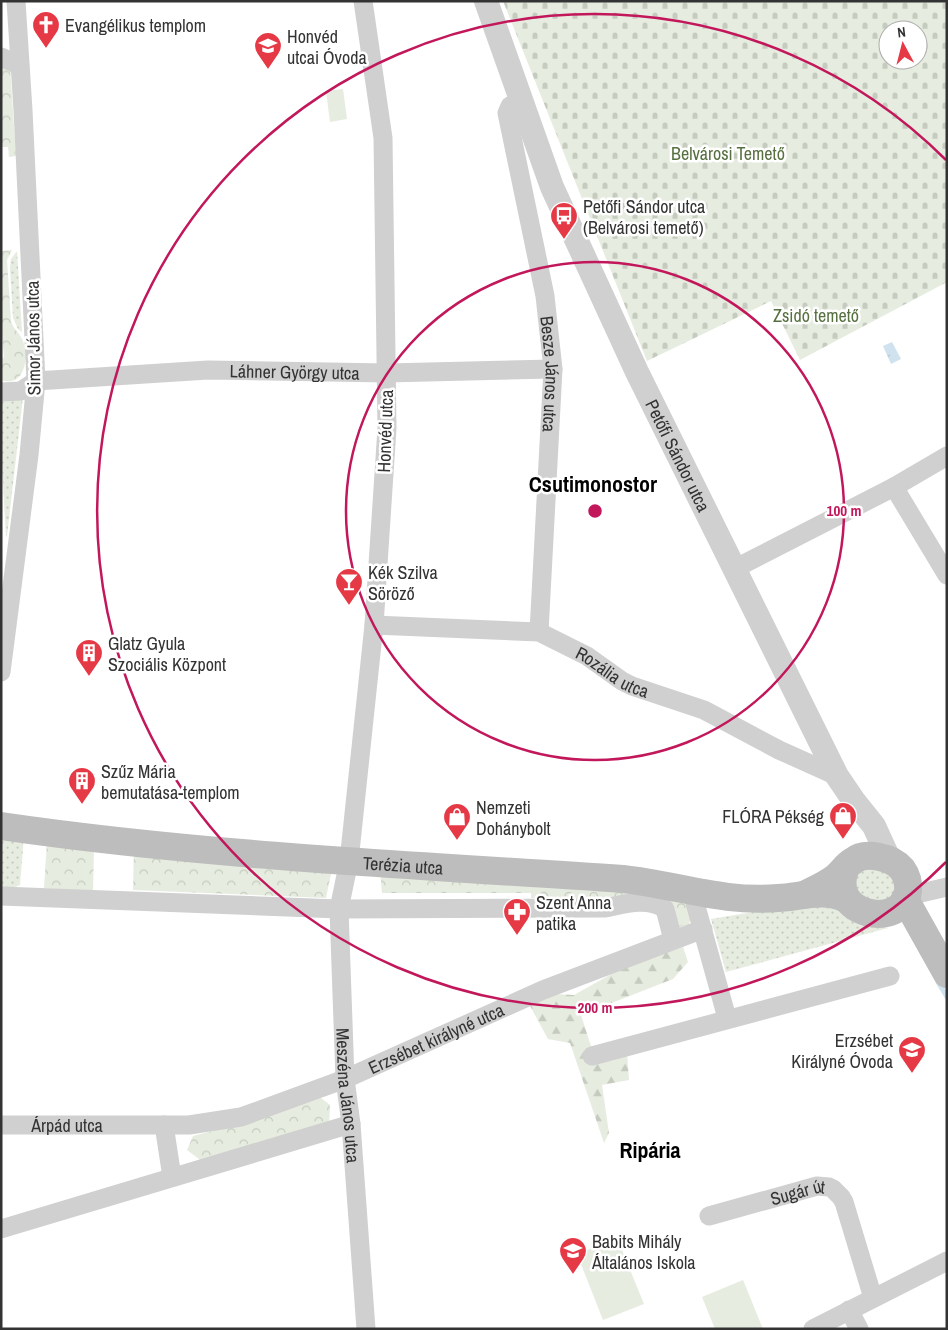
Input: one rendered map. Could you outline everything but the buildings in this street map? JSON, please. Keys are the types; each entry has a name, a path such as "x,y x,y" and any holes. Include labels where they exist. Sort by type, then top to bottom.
{"main road":[{"name":"Terézia utca","path":"1,826 196,848 349,861 623,879 667,885 692,892 733,899 780,898 804,894 830,894 846,899"},
{"name":"Terézia utca","path":"804,894 867,861"},
{"path":"904,898 877,914 858,908 846,899 841,882 867,861 898,864 902,869 904,898 940,963"}],"street":[{"name":"Simor János utca","path":"1,672 29,456 36,380 16,1"},
{"name":"Honvéd utca","path":"349,861 374,625 387,428 383,138 363,1"},
{"name":"Petőfi Sándor utca","path":"486,1 552,187 637,372 837,776 874,826 867,861"},
{"path":"1,57 20,68"},
{"name":"Besze János utca","path":"521,101 509,108 507,113 545,296 553,370 539,632"},
{"name":"Láhner György utca","path":"36,380 208,370 387,373 553,370"},
{"path":"1,392 21,391 36,380"},
{"path":"734,569 894,487 947,456"},
{"path":"894,487 947,575"},
{"name":"Rozália utca","path":"374,625 539,632 587,656 632,686 704,710 779,750 837,776"},
{"name":"Meszéna János utca","path":"349,861 339,909 345,1079 351,1124 366,1329"},
{"path":"904,898 942,888"},
{"path":"692,892 727,1018"},
{"path":"1,896 339,909 605,908 635,902 656,904 665,909 673,940"},
{"name":"Erzsébet királyné utca","path":"132,1125 188,1125 241,1117 345,1079 543,990 703,929"},
{"path":"592,1056 727,1018 890,976"},
{"path":"1,1228 351,1124"},
{"name":"Árpád utca","path":"1,1125 132,1125"},
{"path":"164,1125 172,1177"},
{"name":"Sugár út","path":"709,1216 810,1186 829,1187 844,1202 873,1298"},
{"path":"813,1329 947,1261"},
{"path":"849,1310 859,1329"}],"green space":[{"name":"Belvárosi Temető","path":"503,1 947,1 947,282 800,360 771,301 647,361"},
{"path":"1,62 10,66 16,156 9,157 8,147 1,147"},
{"path":"343,89 347,119 330,122 326,91"},
{"path":"12,250 7,260 11,321 23,341 25,363 20,376 15,380 9,381 1,380 1,357 4,358 1,323 1,251"},
{"path":"17,251 22,332 18,329 13,318 10,268 11,259"},
{"path":"23,397 6,537 1,448 1,398"},
{"path":"1,834 24,836 20,885 10,889 1,888"},
{"path":"47,841 94,847 93,892 44,888"},
{"path":"134,847 332,869 326,898 133,890"},
{"path":"891,866 902,897 861,905 851,867"},
{"path":"380,870 685,897 691,916 689,925 679,927 667,908 610,900 531,898 531,893 382,893"},
{"path":"832,899 867,925 888,928 726,972 711,919"},
{"path":"683,947 688,962 673,979 581,1015 591,1046 627,1052 629,1080 602,1085 609,1133 604,1143 570,1043 548,1039 529,1004 554,994 574,995 624,967"},
{"path":"317,1095 330,1105 329,1125 203,1162 187,1150 193,1136 246,1122"},
{"path":"617,1238 644,1304 603,1320 577,1254"},
{"path":"743,1280 763,1329 715,1329 702,1297"}],"water":[{"path":"892,342 901,359 891,364 883,346"}],"waterway":[{"path":"938,982 947,997"}],"place":[{"name":"Evangélikus templom","path":"46,49"},
{"name":"Honvéd utcai Óvoda","path":"268,70"},
{"name":"Petőfi Sándor utca (Belvárosi temető)","path":"564,240"},
{"name":"Kék Szilva Söröző","path":"349,606"},
{"name":"Glatz Gyula Szociális Központ","path":"89,677"},
{"name":"Szűz Mária bemutatása-templom","path":"82,805"},
{"name":"FLÓRA Pékség","path":"843,840"},
{"name":"Nemzeti Dohánybolt","path":"457,841"},
{"name":"Szent Anna patika","path":"517,936"},
{"name":"Erzsébet Királyné Óvoda","path":"912,1074"},
{"name":"Babits Mihály Általános Iskola","path":"573,1275"}],"district":[{"name":"Csutimonostor","path":"593,484"},
{"name":"Ripária","path":"650,1150"}],"park label":[{"name":"Zsidó temető","path":"816,315"}]}
